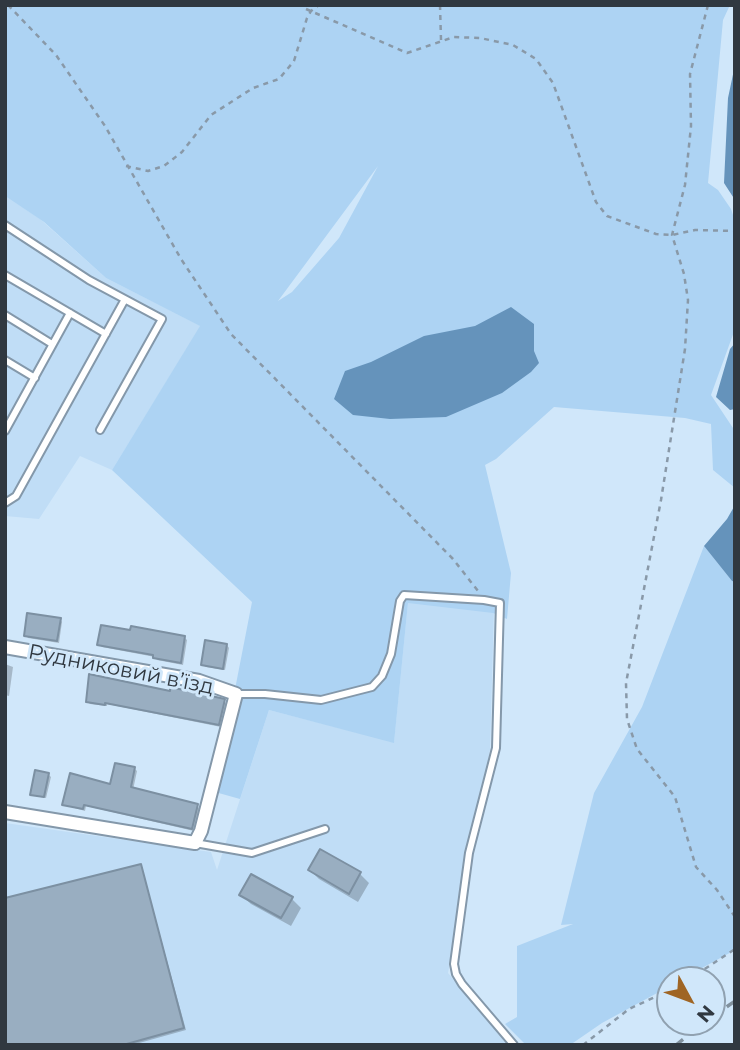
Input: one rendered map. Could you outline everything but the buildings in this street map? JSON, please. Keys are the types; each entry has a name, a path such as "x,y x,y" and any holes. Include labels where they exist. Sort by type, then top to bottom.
{"street":[{"name":"Рудниковий в’їзд","path":"5,647 199,681 236,694"},
{"path":"5,812 195,843 201,831 236,694"}],"lane":[{"path":"5,225 124,301 162,319 100,430"},
{"path":"5,275 106,334"},
{"path":"5,503 16,496 124,301"},
{"path":"5,431 70,313"},
{"path":"5,315 52,344"},
{"path":"6,361 35,378"},
{"path":"236,694 321,700 372,687 382,676 390,654 400,601 404,594 499,603 496,748 469,853 454,964 462,984 514,1045"},
{"path":"195,843 252,853 325,829"}],"path":[{"path":"8,5 56,55 105,126 181,258 230,334 453,559 484,600"},
{"path":"126,166 148,171 164,166 182,152 211,115 253,88 279,79 294,61 311,11 319,5"},
{"path":"440,5 440,42"},
{"path":"708,5 690,75 691,126 685,185 672,234 684,274 688,300 685,348 661,500 626,683 627,719 637,749 676,797 696,867 717,890 735,917"},
{"path":"306,9 407,53 454,37 480,38 513,45 536,60 553,83 596,202 607,216 656,234 695,230 735,231"},
{"path":"709,966 735,949"},
{"path":"583,1045 629,1009 656,996"}],"shaded area":[{"path":"5,5 730,5 723,20 708,183 718,190 731,209 735,221 735,329 711,395 735,431 735,488 713,470 711,424 685,418 554,407 496,459 485,465 511,573 507,619 493,613 408,603 394,743 269,710 240,799 215,792 252,602 112,470 200,326 106,278 44,222 5,196","holes":["378,166 339,238 292,292 278,301"]},
{"path":"735,65 735,200 724,183 728,98"},
{"path":"5,196 40,219 106,278 201,326 112,470 80,456 39,519 5,516"},
{"path":"511,307 534,324 534,351 539,363 502,393 446,417 390,419 353,415 334,399 345,371 371,362 424,336 475,326"},
{"path":"735,343 735,409 730,410 716,397 730,349"},
{"path":"735,505 735,582 704,546"},
{"path":"704,546 735,582 735,950 706,966 656,966 656,994 602,1023 570,1045 526,1045 505,1024 517,1017 517,946 573,924 561,925 594,793 642,707"},
{"path":"408,602 494,608 490,750 448,973 509,1045 5,1045 5,823 211,852 217,870 269,710 394,742"}],"railway":[{"path":"726,1007 735,1001"},
{"path":"676,1045 687,1036"}]}
